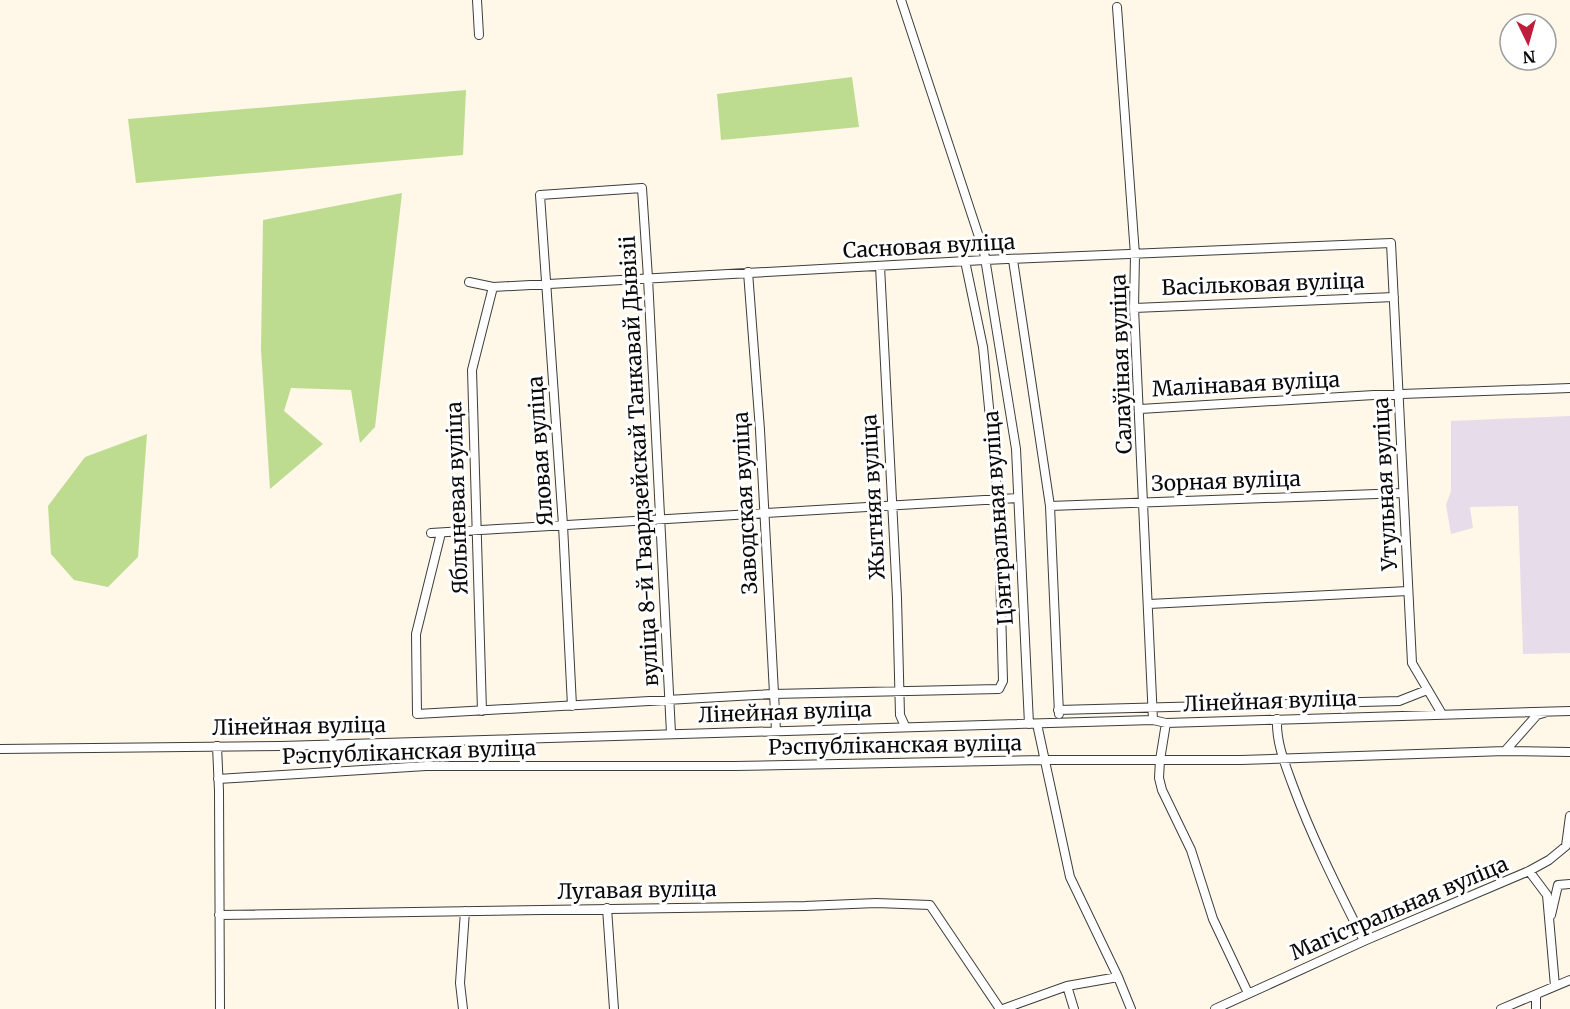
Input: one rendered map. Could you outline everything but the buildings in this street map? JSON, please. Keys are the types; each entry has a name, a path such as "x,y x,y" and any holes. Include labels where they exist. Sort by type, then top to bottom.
{"street":[{"path":"477,0 479,35"},
{"name":"Цэнтральная вуліца","path":"901,0 984,252 1016,449 1033,724 1044,760 1070,877 1131,1009"},
{"name":"Салаўіная вуліца","path":"1117,7 1135,255 1134,308 1153,720"},
{"name":"вуліца 8-й Гвардзейскай Танкавай Дывізіі","path":"540,195 642,188 671,733"},
{"name":"Яловая вуліца","path":"540,195 563,525 572,706"},
{"name":"Сасновая вуліца","path":"469,282 493,287 985,260 1391,243"},
{"name":"Утульная вуліца","path":"1391,243 1412,663 1442,714"},
{"path":"1013,260 1050,506"},
{"path":"441,533 416,634 417,714 773,694 999,689 1003,681 998,499 983,347 965,261"},
{"name":"Жытняя вуліца","path":"880,266 900,715 905,726"},
{"name":"Заводская вуліца","path":"747,272 759,419 776,731"},
{"name":"Яблыневая вуліца","path":"482,711 472,370 493,287"},
{"name":"Васільковая вуліца","path":"1134,308 1394,297"},
{"name":"Малінавая вуліца","path":"1140,409 1399,394 1570,388"},
{"name":"Зорная вуліца","path":"1050,506 1403,493"},
{"path":"430,533 1018,498"},
{"name":"Лінейная вуліца","path":"1050,506 1058,712 1154,706 1399,701 1427,690"},
{"path":"1149,604 1408,591"},
{"path":"1505,751 1537,715 1557,710"},
{"name":"Лінейная вуліца","path":"0,749 291,746 905,726 1153,720 1166,723 1570,711"},
{"path":"1277,719 1276,735 1310,832 1364,941"},
{"path":"1166,723 1160,760 1159,778 1162,790 1191,849 1213,919 1248,993"},
{"path":"217,746 220,1009"},
{"name":"Рэспубліканская вуліца","path":"218,779 426,766 735,766 1044,760 1241,760 1505,751 1570,752"},
{"name":"Магістральная вуліца","path":"1215,1009 1364,941 1529,872 1566,846 1570,816"},
{"path":"1529,872 1547,895 1555,986"},
{"path":"1550,921 1558,885 1570,884"},
{"name":"Лугавая вуліца","path":"219,915 876,903 930,905 1001,1009"},
{"path":"607,908 614,1009"},
{"path":"463,1009 460,983 465,911"},
{"path":"1001,1009 1067,986 1118,977"},
{"path":"1501,1009 1570,980"},
{"path":"1067,986 1074,1009"},
{"path":"1536,995 1536,1009"}],"shaded area":[{"path":"1570,416 1570,653 1523,654 1518,506 1470,507 1473,528 1451,534 1446,505 1451,491 1451,421"}],"green space":[{"path":"852,77 859,127 721,140 717,94"},
{"path":"466,90 463,155 136,183 128,119"},
{"path":"402,193 375,427 360,443 351,390 291,388 284,411 323,444 270,489 261,349 263,220"},
{"path":"147,434 138,557 108,587 74,580 51,554 48,506 85,457"}]}
